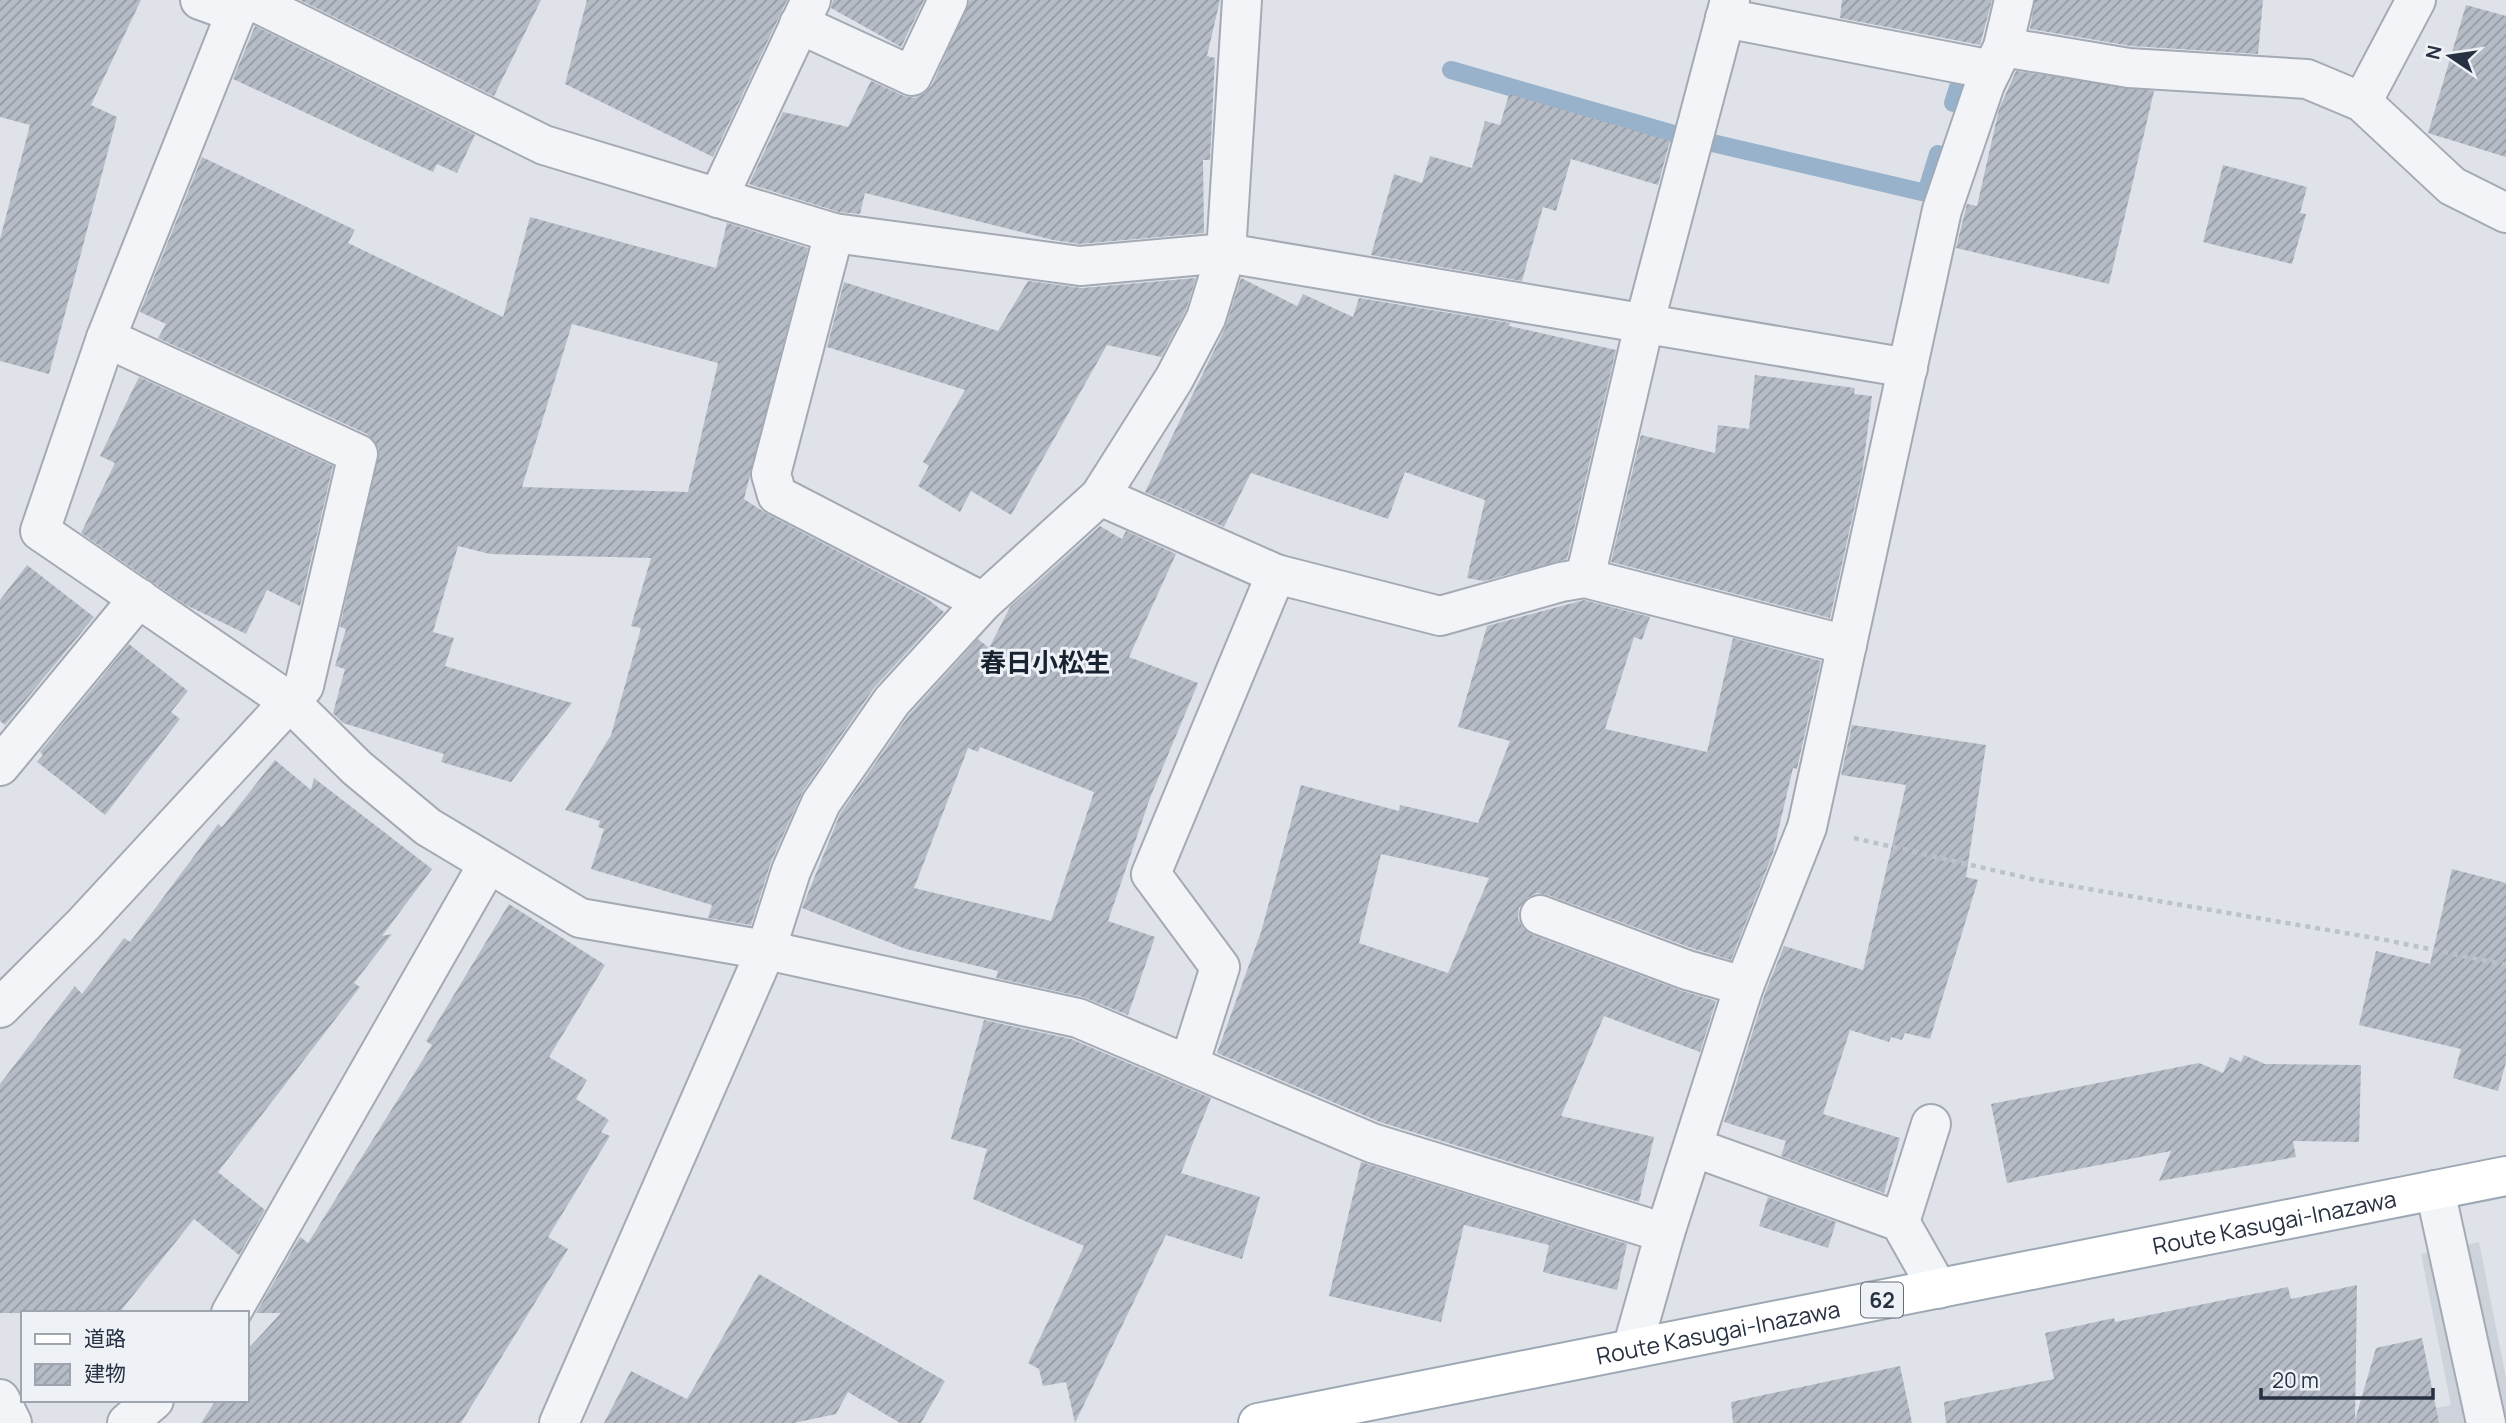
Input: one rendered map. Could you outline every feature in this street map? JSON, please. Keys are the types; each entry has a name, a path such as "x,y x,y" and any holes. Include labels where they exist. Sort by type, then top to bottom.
{"main road":[{"name":"Route Kasugai-Inazawa","path":"1258,1423 2506,1176"}],"street":[{"path":"200,0 242,4 544,145 834,233 1080,266 1226,253 1908,368"},
{"path":"718,198 805,12 912,76 948,0"},
{"path":"559,1423 766,950 791,871 821,803 891,701 984,602 1100,496 1174,379 1199,330 1226,253 1242,0"},
{"path":"1632,1349 1665,1233 1744,986 1807,827 1942,210 1998,58 2014,0"},
{"path":"2362,102 2416,0"},
{"path":"242,4 106,338 40,531 290,702 358,768 428,827 580,918 766,950 1078,1018 1372,1143 1665,1233"},
{"path":"1585,579 1644,325 1728,9 1998,58 2306,79 2362,102 2452,186 2506,214"},
{"path":"834,233 771,474 777,495 984,602"},
{"path":"0,1008 84,924 304,686 358,454 106,338"},
{"path":"1100,496 1276,573 1440,616 1561,582 1585,579 1847,645"},
{"path":"1189,1065 1220,967 1151,874 1276,573"},
{"path":"0,766 139,598"},
{"path":"232,1311 488,864"},
{"path":"1540,915 1687,970 1744,986"},
{"path":"1900,1222 1931,1124"},
{"path":"1693,1147 1900,1222 1938,1289"},
{"path":"2435,1190 2486,1423"},
{"path":"0,1399 12,1423"},
{"path":"127,1423 152,1402"}],"path":[{"path":"1807,827 2023,877 2386,940 2506,965"}],"shaded area":[{"path":"2479,1242 2506,1378 2506,1423 2364,1423 2451,1405 2421,1254"}],"building":[{"path":"0,0 141,0 91,105 117,117 49,374 0,361 0,239 30,125 0,117"},
{"path":"300,0 541,0 494,96"},
{"path":"587,0 787,0 713,157 565,84"},
{"path":"833,0 924,0 901,47 831,8"},
{"path":"970,0 1220,0 1207,56 1215,58 1210,160 1203,160 1204,233 1080,244 1053,240 865,193 860,214 839,212 749,184 783,112 848,127 871,81 904,96 915,98 925,93 932,85"},
{"path":"1842,0 1992,0 1980,45 1840,18"},
{"path":"2035,0 2263,0 2258,54 2131,46 2030,29"},
{"path":"2466,5 2506,16 2506,157 2428,133"},
{"path":"255,26 475,135 457,173 437,164 433,172 233,79"},
{"path":"2016,71 2154,91 2109,284 1956,248 1967,204 1977,206 1999,109"},
{"path":"1509,94 1670,141 1658,185 1571,159 1556,211 1543,207 1522,281 1371,255 1394,174 1422,183 1430,156 1472,168 1485,121 1500,125"},
{"path":"202,157 355,230 348,243 503,317 530,217 716,268 727,223 808,248 744,499 767,514 925,597 944,612 874,688 803,791 771,862 751,925 708,918 712,905 591,869 604,829 598,827 600,821 565,810 611,735 641,628 631,626 651,558 490,554 458,546 433,632 454,638 445,666 572,703 511,782 441,762 444,754 343,723 333,713 345,669 335,666 346,629 340,627 379,449 367,434 158,338 166,324 140,312","holes":["572,324 718,363 688,492 522,487"]},
{"path":"2223,165 2307,187 2300,213 2306,214 2292,264 2203,242"},
{"path":"845,278 844,282 998,331 1028,281 1082,288 1196,278 1186,310 1161,357 1107,345 1011,515 971,491 960,512 918,486 929,466 923,462 965,390 827,347"},
{"path":"1241,278 1297,306 1303,294 1353,317 1359,298 1510,323 1509,326 1616,350 1567,559 1484,581 1467,578 1485,500 1405,472 1388,519 1251,473 1224,527 1145,492 1225,328"},
{"path":"1755,375 1855,388 1854,394 1872,396 1862,474 1830,618 1611,562 1641,435 1715,453 1718,425 1749,429"},
{"path":"139,377 333,466 300,606 267,590 246,634 186,605 81,533 115,463 100,456"},
{"path":"1100,526 1122,539 1126,531 1176,554 1129,657 1198,683 1150,798 1108,921 1155,937 1128,1015 1083,997 996,978 998,971 906,949 802,908 840,814 909,715 978,639 989,648 1010,607","holes":["980,747 1094,792 1051,921 914,888 968,748 978,752"]},
{"path":"27,565 94,617 5,725 0,721 0,600"},
{"path":"1584,600 1650,617 1642,640 1634,637 1605,729 1707,752 1733,638 1821,661 1797,769 1793,768 1773,853 1731,960 1548,895 1537,893 1527,898 1519,908 1518,918 1523,928 1532,935 1679,990 1716,1001 1700,1052 1604,1016 1561,1116 1654,1137 1639,1202 1380,1122 1217,1053 1261,932 1301,785 1399,811 1400,805 1478,823 1510,741 1458,727 1487,626","holes":["1381,854 1489,878 1448,973 1359,943"]},
{"path":"129,644 188,691 171,712 180,719 105,815 37,762 43,755 40,752"},
{"path":"1852,725 1986,745 1966,877 1978,880 1930,1039 1905,1033 1902,1040 1891,1037 1889,1042 1850,1030 1823,1114 1900,1138 1884,1193 1781,1156 1786,1141 1724,1122 1765,993 1784,946 1863,970 1906,785 1841,775"},
{"path":"275,760 311,790 314,778 432,869 382,936 392,934 354,983 360,987 218,1172 265,1210 239,1255 194,1219 121,1311 0,1313 0,1084 75,986 82,994 124,938 130,942 218,824 222,827"},
{"path":"2452,869 2506,883 2506,1062 2498,1091 2453,1078 2461,1049 2359,1025 2376,951 2430,964"},
{"path":"509,904 605,965 549,1057 587,1080 576,1099 609,1120 601,1132 610,1136 548,1237 568,1249 461,1423 201,1423 215,1402 248,1402 248,1349 281,1313 256,1313 300,1237 308,1243 432,1045 426,1041"},
{"path":"984,1020 1071,1039 1211,1098 1181,1173 1260,1197 1242,1259 1166,1235 1075,1423 1066,1382 1043,1386 1039,1369 1028,1363 1084,1246 973,1199 987,1149 951,1139"},
{"path":"2244,1055 2265,1064 2361,1065 2359,1142 2293,1141 2296,1157 2159,1181 2171,1151 2007,1183 1991,1104 2199,1063 2223,1073 2230,1057 2241,1062"},
{"path":"1361,1162 1627,1244 1617,1290 1543,1272 1549,1245 1464,1225 1441,1322 1329,1296"},
{"path":"1768,1197 1836,1222 1828,1248 1759,1226"},
{"path":"759,1274 945,1381 921,1423 900,1423 848,1392 836,1414 794,1423 604,1423 631,1371 687,1399"},
{"path":"2357,1285 2355,1420 2376,1348 2422,1338 2439,1423 1946,1423 1944,1402 2054,1379 2045,1333 2114,1318 2115,1322 2288,1287 2291,1299"},
{"path":"1900,1366 1912,1423 1733,1423 1731,1402"}],"waterway":[{"path":"1451,70 1677,135"},
{"path":"1953,103 1961,78"},
{"path":"1708,142 1926,193 1938,154"}],"district":[{"name":"春日小松生","path":"1045,662"}]}
